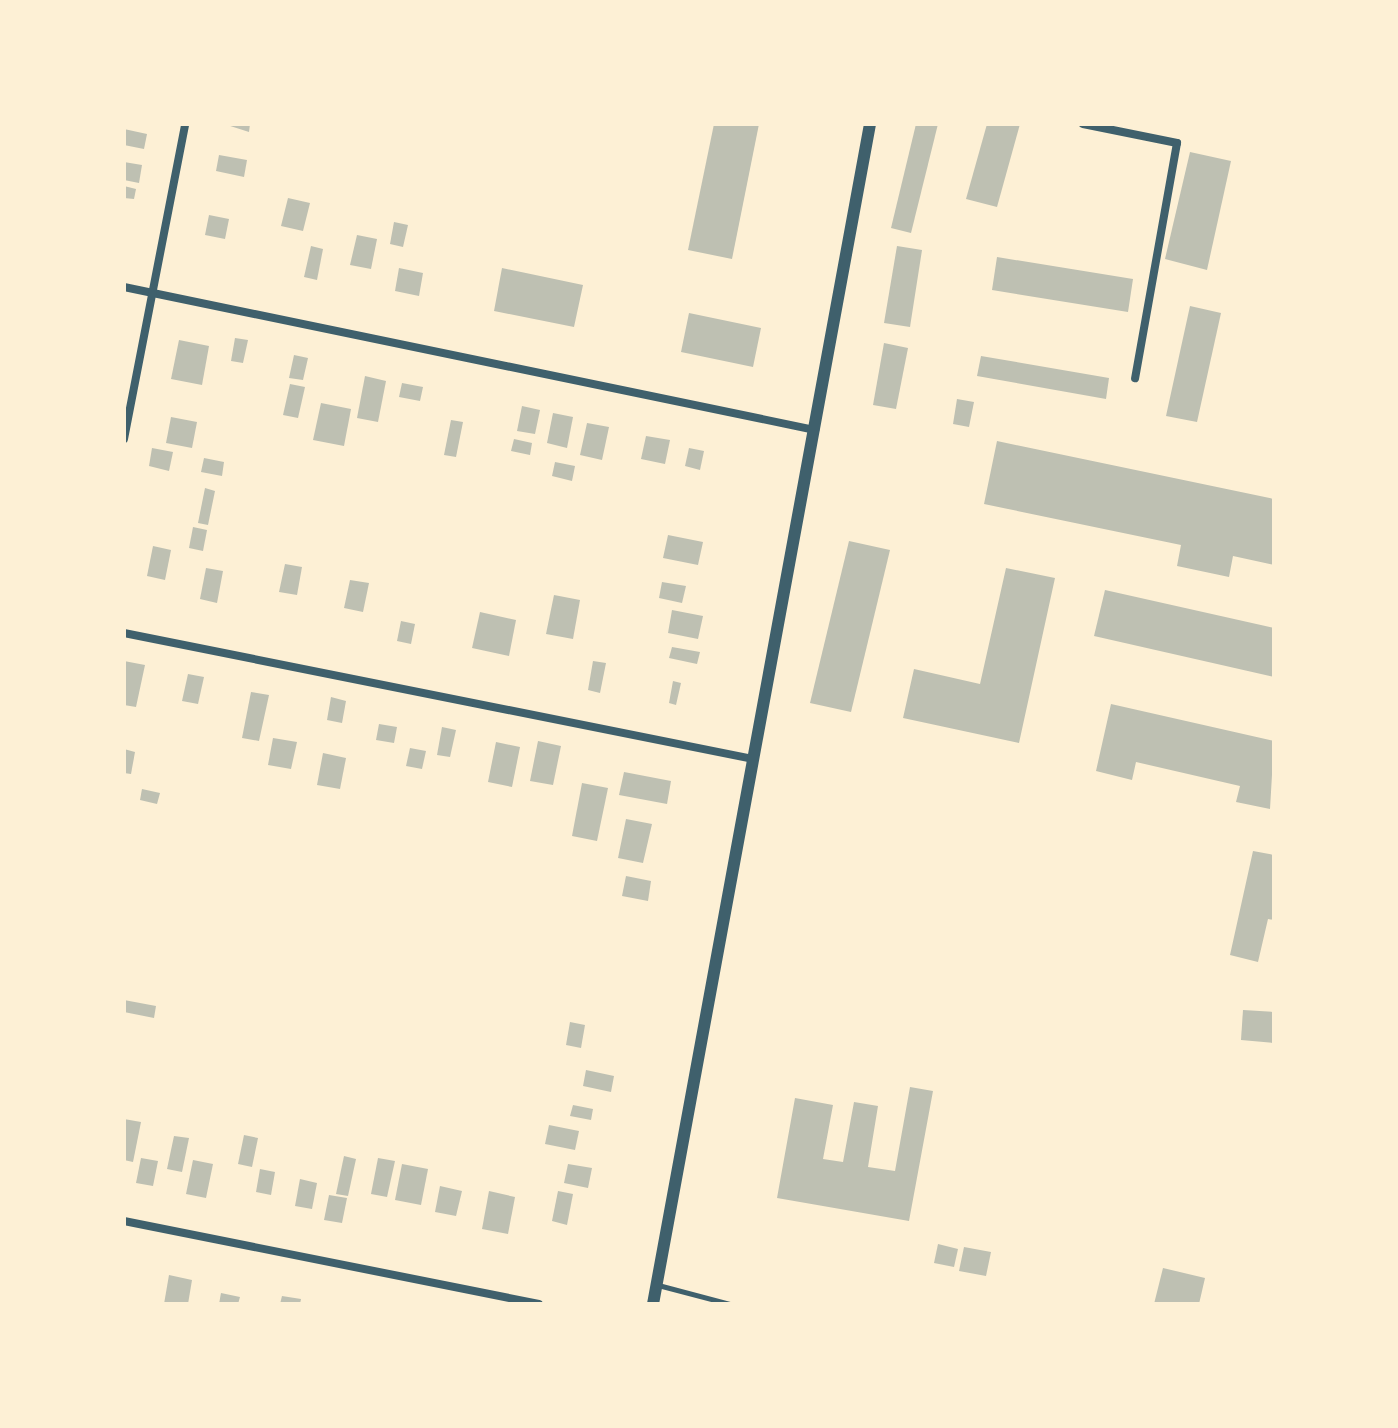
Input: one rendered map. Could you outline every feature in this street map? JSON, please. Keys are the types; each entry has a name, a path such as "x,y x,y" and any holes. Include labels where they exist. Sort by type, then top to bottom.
{"street":[{"path":"124,439 185,124"},
{"path":"653,1304 870,124"},
{"path":"1083,124 1177,143 1135,378"},
{"path":"124,287 815,430"},
{"path":"124,633 753,759"},
{"path":"124,1221 539,1304"}],"lane":[{"path":"657,1285 730,1304"}],"building":[{"path":"224,124 250,124 249,132"},
{"path":"714,124 759,124 732,259 688,250"},
{"path":"916,124 938,124 911,233 891,228"},
{"path":"987,124 1020,124 997,207 966,199"},
{"path":"124,129 147,134 144,149 124,145"},
{"path":"1190,152 1231,161 1207,270 1165,259"},
{"path":"219,155 247,160 244,177 216,171"},
{"path":"124,162 142,165 139,183 124,180"},
{"path":"124,186 136,189 134,199 124,198"},
{"path":"288,198 310,203 303,231 281,226"},
{"path":"209,215 229,219 225,239 205,235"},
{"path":"394,222 408,225 403,247 390,244"},
{"path":"357,235 377,239 371,269 350,265"},
{"path":"311,246 323,249 317,280 304,277"},
{"path":"897,246 922,250 910,327 884,323"},
{"path":"997,257 1133,279 1128,312 992,290"},
{"path":"399,268 423,273 419,296 395,291"},
{"path":"502,268 583,285 574,327 494,311"},
{"path":"1190,306 1221,313 1197,422 1166,416"},
{"path":"689,313 761,328 753,367 681,352"},
{"path":"235,338 248,340 243,363 231,361"},
{"path":"179,340 209,346 202,385 171,379"},
{"path":"884,343 908,348 896,409 873,405"},
{"path":"294,355 308,358 303,380 289,378"},
{"path":"981,356 1109,378 1106,399 977,376"},
{"path":"365,376 386,381 378,422 357,418"},
{"path":"402,383 423,387 420,401 399,397"},
{"path":"290,384 305,387 298,418 283,415"},
{"path":"957,399 974,402 969,427 953,424"},
{"path":"321,403 351,409 344,446 313,440"},
{"path":"522,406 540,410 535,434 517,431"},
{"path":"553,413 573,417 567,448 547,443"},
{"path":"171,417 197,422 192,448 166,443"},
{"path":"451,420 463,422 456,457 444,455"},
{"path":"587,423 609,427 602,460 580,455"},
{"path":"646,436 670,440 665,464 641,459"},
{"path":"514,439 532,443 530,455 511,451"},
{"path":"997,441 1274,499 1274,565 1233,556 1229,577 1177,566 1181,545 984,504"},
{"path":"152,448 173,452 169,471 149,466"},
{"path":"689,448 704,451 700,470 685,466"},
{"path":"204,458 224,462 222,476 201,472"},
{"path":"555,462 575,466 572,481 552,476"},
{"path":"205,488 215,491 208,525 198,523"},
{"path":"193,527 207,530 203,551 189,548"},
{"path":"668,535 703,542 698,565 663,558"},
{"path":"849,541 890,550 851,712 810,703"},
{"path":"153,546 171,550 165,580 147,576"},
{"path":"285,564 302,567 297,595 279,592"},
{"path":"206,568 223,571 217,603 200,599"},
{"path":"1006,568 1055,578 1019,743 903,718 914,669 980,684"},
{"path":"350,580 369,583 363,612 344,608"},
{"path":"662,582 686,586 682,603 659,598"},
{"path":"1105,590 1274,628 1274,677 1094,636"},
{"path":"554,595 580,600 573,639 546,634"},
{"path":"672,610 703,616 698,639 668,633"},
{"path":"480,612 516,620 509,656 472,648"},
{"path":"401,621 415,624 411,644 397,641"},
{"path":"672,647 700,652 697,664 669,658"},
{"path":"124,661 145,665 136,707 124,705"},
{"path":"593,661 606,663 600,693 588,690"},
{"path":"188,674 204,677 198,704 182,701"},
{"path":"673,681 681,683 676,705 669,703"},
{"path":"251,692 269,695 259,741 242,738"},
{"path":"331,697 346,701 342,723 327,720"},
{"path":"1111,704 1274,741 1270,809 1236,802 1240,786 1136,762 1132,780 1096,771"},
{"path":"379,724 397,727 394,743 376,740"},
{"path":"442,727 456,730 450,757 437,755"},
{"path":"273,738 297,742 291,769 268,765"},
{"path":"538,741 561,746 553,785 530,781"},
{"path":"496,742 520,747 512,787 488,782"},
{"path":"410,748 426,751 422,769 406,766"},
{"path":"124,749 135,752 131,774 124,773"},
{"path":"323,753 346,758 340,789 317,785"},
{"path":"624,772 671,781 667,804 619,795"},
{"path":"582,783 608,788 597,841 572,836"},
{"path":"142,789 160,793 157,804 140,800"},
{"path":"626,819 652,824 643,863 618,858"},
{"path":"1253,851 1274,855 1274,920 1268,919 1258,962 1230,955"},
{"path":"626,876 651,881 648,901 622,896"},
{"path":"124,1000 156,1006 154,1018 124,1012"},
{"path":"1243,1010 1274,1012 1274,1043 1241,1040"},
{"path":"570,1022 585,1025 581,1048 566,1045"},
{"path":"586,1070 614,1076 611,1092 583,1086"},
{"path":"910,1087 933,1091 909,1221 777,1198 795,1098 833,1105 823,1159 843,1162 854,1102 878,1106 868,1167 895,1171"},
{"path":"573,1105 593,1109 591,1120 570,1116"},
{"path":"124,1119 141,1122 133,1162 124,1160"},
{"path":"549,1125 579,1131 575,1150 545,1144"},
{"path":"244,1135 258,1138 252,1167 238,1164"},
{"path":"174,1136 189,1138 182,1172 167,1169"},
{"path":"344,1156 356,1159 348,1196 336,1194"},
{"path":"141,1158 158,1161 153,1186 136,1183"},
{"path":"378,1158 395,1161 387,1197 371,1194"},
{"path":"193,1160 213,1164 206,1198 186,1194"},
{"path":"402,1164 428,1169 421,1205 395,1200"},
{"path":"568,1164 592,1168 588,1188 564,1183"},
{"path":"260,1169 275,1172 271,1195 256,1192"},
{"path":"300,1179 317,1183 312,1209 295,1206"},
{"path":"440,1186 462,1191 456,1216 435,1212"},
{"path":"489,1191 515,1197 508,1234 482,1229"},
{"path":"558,1191 573,1194 567,1225 552,1221"},
{"path":"329,1195 347,1198 342,1223 324,1220"},
{"path":"938,1244 958,1249 954,1267 934,1263"},
{"path":"964,1247 991,1252 986,1276 959,1271"},
{"path":"1163,1268 1205,1278 1199,1304 1154,1304"},
{"path":"169,1275 192,1280 188,1304 164,1304"},
{"path":"221,1293 240,1297 238,1304 219,1304"},
{"path":"282,1296 301,1299 300,1304 280,1304"}]}
